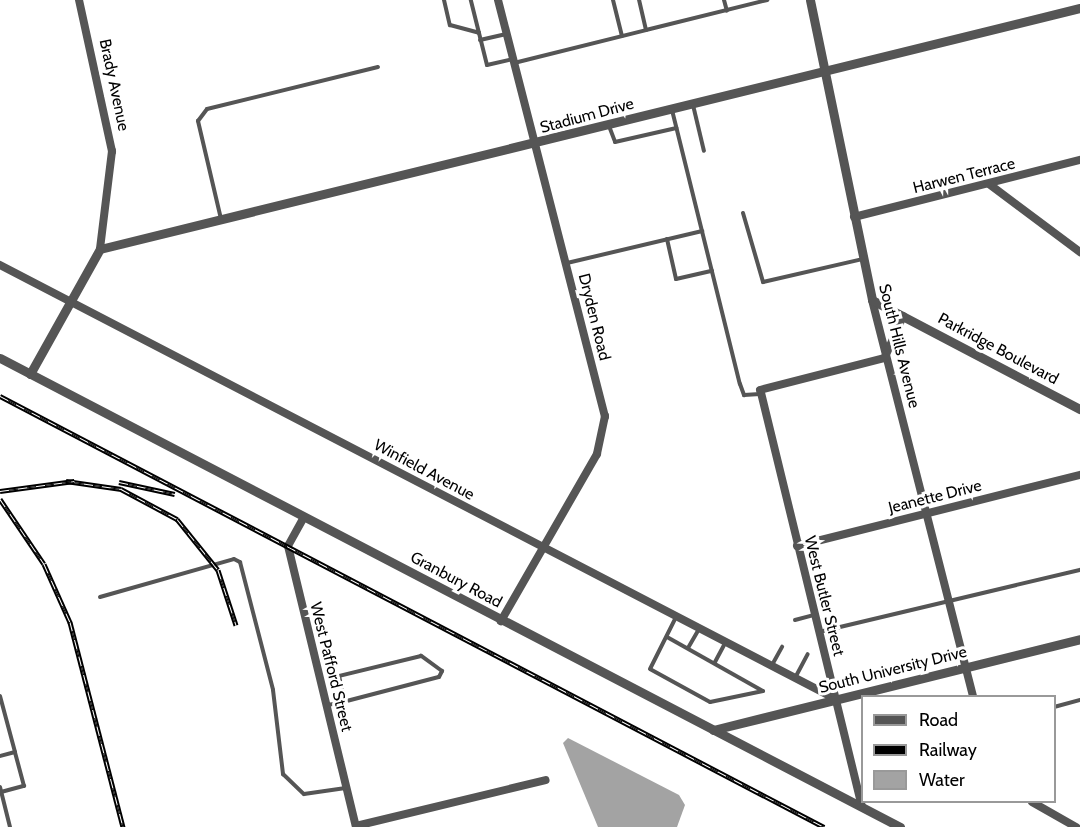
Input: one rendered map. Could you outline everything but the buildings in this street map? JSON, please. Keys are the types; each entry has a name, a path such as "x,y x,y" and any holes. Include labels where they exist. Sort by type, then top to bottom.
{"street":[{"name":"Brady Avenue","path":"30,374 100,249 112,151 79,0"},
{"name":"Dryden Road","path":"498,0 605,423 597,454 547,549 501,621"},
{"name":"South Hills Avenue","path":"810,0 885,358 973,695"},
{"name":"Stadium Drive","path":"100,249 534,145 823,70 1080,8"},
{"name":"Harwen Terrace","path":"854,217 1080,160"},
{"path":"989,184 1080,252"},
{"name":"Winfield Avenue","path":"0,265 836,699"},
{"name":"Parkridge Boulevard","path":"872,300 1080,409"},
{"path":"760,392 885,358 903,316"},
{"name":"Granbury Road","path":"0,358 900,827"},
{"name":"West Butler Street","path":"760,392 861,803"},
{"name":"Jeanette Drive","path":"797,546 1080,474"},
{"name":"West Pafford Street","path":"304,517 288,546 356,827"},
{"name":"South University Drive","path":"713,730 1080,639"},
{"path":"356,827 546,780"},
{"name":"West Butler Street","path":"861,803 862,807"},
{"path":"1035,803 1076,827"}],"lane":[{"path":"444,0 450,25 479,33"},
{"path":"471,0 487,66 767,0"},
{"path":"613,0 621,36"},
{"path":"639,0 646,30"},
{"path":"724,0 727,10"},
{"path":"480,40 506,33"},
{"path":"221,220 198,121 207,109 378,67"},
{"path":"693,104 704,151"},
{"path":"672,109 740,384 744,395 760,392"},
{"path":"609,126 615,142 676,128"},
{"path":"743,213 763,282 863,259"},
{"path":"566,263 702,231"},
{"path":"667,239 676,279 712,271"},
{"path":"99,597 234,559 240,562 273,690 283,774 304,794 347,788"},
{"path":"819,632 950,603 1080,570"},
{"path":"795,620 814,615"},
{"path":"667,637 763,691 710,702 650,669 676,617"},
{"path":"688,648 699,628"},
{"path":"715,662 725,642"},
{"path":"771,666 782,647"},
{"path":"795,678 808,654"},
{"path":"327,705 345,701 439,677 442,671 421,656 339,676 345,701"},
{"path":"0,696 24,786 1,789 10,827"},
{"path":"1056,706 1080,700"},
{"path":"0,756 15,752"}],"water":[{"path":"568,738 679,795 685,805 677,827 598,827 563,743"}],"railway":[{"path":"0,396 824,827"},
{"path":"66,481 121,489 177,519 218,570 236,625"},
{"path":"0,491 74,481"},
{"path":"119,482 175,494"},
{"path":"0,499 44,564 70,622 123,827"}]}
